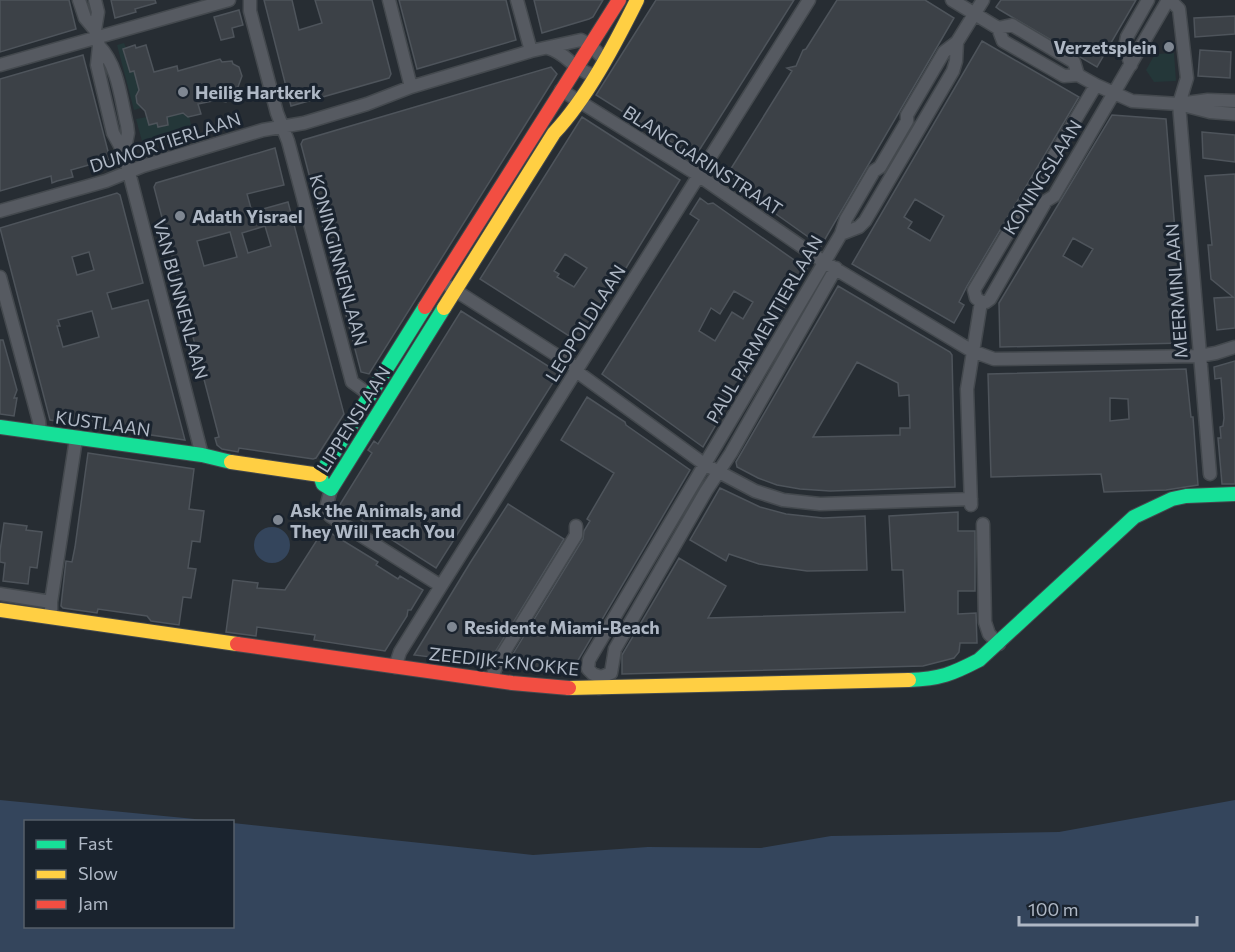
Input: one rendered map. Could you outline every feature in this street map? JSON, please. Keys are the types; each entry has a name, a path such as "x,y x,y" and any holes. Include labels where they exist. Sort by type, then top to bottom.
{"street":[{"path":"79,0 85,18 97,38"},
{"name":"VAN BUNNENLAAN","path":"95,0 98,12 96,60 99,79 113,133 124,153 129,171 202,455"},
{"path":"0,65 229,0"},
{"name":"KONINGINNENLAAN","path":"250,0 250,11 291,153 352,382 370,395"},
{"path":"389,0 411,87"},
{"path":"517,0 531,51"},
{"name":"LIPPENSLAAN","path":"619,0 320,475 323,484 331,489 544,148 568,117 620,34 637,0"},
{"name":"LEOPOLDLAAN","path":"395,667 400,652 809,0"},
{"path":"952,0 998,28 1003,40 1064,76 1078,75 1096,86 1116,92 1132,101 1179,105 1210,112 1235,114"},
{"name":"PAUL PARMENTIERLAAN","path":"836,268 615,649 611,673 600,683 588,669 589,660 841,234 846,219 874,171 880,167 908,121 907,115 938,61 944,52 957,42 983,0"},
{"path":"1131,65 1125,47 1126,37 1148,0"},
{"path":"1169,0 1179,9 1187,78 1179,105"},
{"name":"KONINGSLAAN","path":"1096,86 974,290 976,298 981,302 990,299 1046,201 1054,196 1169,0"},
{"name":"DUMORTIERLAAN","path":"0,211 106,181 129,171 231,140 304,123 367,104 411,87 531,51 581,40 590,45"},
{"path":"841,234 859,228 865,221 952,71 956,61 957,42"},
{"path":"590,45 604,59"},
{"path":"548,48 563,53 576,67 594,75"},
{"name":"BLANCGARINSTRAAT","path":"561,90 698,175 824,262 972,351 994,359 1199,356 1235,347"},
{"path":"1179,105 1208,100 1235,101"},
{"name":"MEERMINLAAN","path":"1179,105 1210,474"},
{"path":"0,277 40,432"},
{"path":"442,283 577,370 704,464 719,472"},
{"name":"KONINGSLAAN","path":"719,472 754,491 783,500 820,504 971,502 967,389 981,302"},
{"name":"KUSTLAAN","path":"0,427 202,455 222,461 320,475"},
{"path":"51,617 51,602 76,439"},
{"path":"331,489 327,504 330,516 441,586"},
{"name":"ZEEDIJK-KNOKKE","path":"0,610 395,667 566,688 600,683 935,679 979,660 999,644 1134,517 1172,499 1186,496 1235,494"},
{"path":"983,524 985,622 989,634 999,644"},
{"path":"491,680 498,662 576,535 576,526"},
{"path":"0,594 51,602"}],"shaded area":[{"path":"124,43 126,48 123,49 130,72 136,70 135,76 141,89 136,98 141,108 134,110 117,45"},
{"path":"1174,53 1176,81 1154,82 1146,70 1155,54"},
{"path":"185,112 189,115 191,125 183,138 148,148 143,145 136,119 147,117 149,125 157,123 159,127 168,125 167,117"}],"water":[{"path":"272,527 285,532 290,545 285,558 272,563 259,558 254,545 259,532"},
{"path":"0,800 205,820 24,820 24,928 234,928 234,823 533,855 648,847 761,848 831,836 1059,832 1235,800 1235,952 0,952"}],"building":[{"path":"0,0 69,0 76,29 0,52"},
{"path":"111,0 155,0 156,3 115,18"},
{"path":"264,0 292,0 299,30 322,23 315,0 372,0 391,74 389,78 291,106"},
{"path":"399,0 506,0 516,40 417,69"},
{"path":"534,0 603,0 593,17 542,33"},
{"path":"656,0 794,0 695,157 596,95"},
{"path":"837,0 925,0 954,18 821,246 728,180 727,175 792,71 787,68 796,66 803,50 806,49"},
{"path":"1001,0 1136,0 1097,67 1000,10 996,7"},
{"path":"239,10 243,25 232,28 234,37 221,40 214,17"},
{"path":"1235,16 1235,34 1195,37 1194,18"},
{"path":"982,41 1079,97 967,286 959,302 964,305 954,323 852,264","holes":["915,199 944,216 930,241 908,228 912,222 904,217"]},
{"name":"Heilig Hartkerk","path":"135,45 136,48 146,45 154,72 177,66 178,71 220,59 222,62 232,61 239,67 242,76 238,87 229,90 230,94 226,102 217,100 198,104 201,114 188,117 183,113 167,117 168,125 158,127 157,123 149,125 145,111 137,103 136,96 139,90 134,71 130,72 123,49"},
{"path":"1200,50 1231,52 1230,78 1198,76"},
{"path":"83,55 110,159 71,170 73,177 52,183 51,176 0,191 0,79"},
{"path":"551,67 557,74 369,374 361,372 301,144 303,140"},
{"path":"1112,115 1166,119 1184,343 1000,347 999,303","holes":["1073,238 1093,249 1082,267 1063,256"]},
{"path":"582,117 680,180 580,343 480,279","holes":["565,254 587,268 574,287 557,277 559,274 554,271"]},
{"path":"1202,132 1235,135 1235,162 1203,158"},
{"path":"275,148 284,185 247,194 252,212 288,202 344,414 316,458 239,448 238,452 222,449 217,445 215,438 219,437 154,187 156,183","holes":["265,226 271,246 248,253 242,233","230,232 237,257 204,266 197,241"]},
{"path":"1235,174 1235,328 1217,330 1214,298 1233,297 1211,279 1208,245 1212,245 1205,176"},
{"path":"117,193 120,195 143,283 107,293 112,309 148,300 185,440 50,420 0,228","holes":["89,252 94,270 77,275 72,257","92,311 99,337 63,347 57,326 60,326 58,320"]},
{"path":"700,198 708,204 713,203 807,269 703,447 602,374 699,220 690,214","holes":["734,291 753,302 743,319 732,312 715,341 699,331 711,308 720,314"]},
{"path":"838,286 952,355 955,487 830,491 800,489 777,485 758,478 737,467 736,462","holes":["857,362 898,383 899,396 909,395 910,428 900,428 900,435 813,437"]},
{"path":"461,311 559,373 436,568 339,506 372,453 368,450 374,441 378,444"},
{"path":"0,340 3,340 17,390 14,398 17,398 14,416 0,414"},
{"path":"1235,361 1235,484 1222,484 1218,438 1221,438 1220,427 1223,426 1224,418 1221,378 1215,379 1214,367"},
{"path":"1186,369 1191,417 1193,417 1198,485 1166,490 1104,492 1101,474 991,477 988,374","holes":["1110,398 1128,399 1129,419 1110,421"]},
{"path":"587,397 690,470 570,674 505,667 583,539 584,531 590,521 587,519 614,473 561,440"},
{"path":"88,453 194,469 189,509 204,511 200,542 192,541 188,568 196,569 191,598 183,597 179,625 151,621 147,616 98,609 97,613 61,606 66,561 72,562 75,547"},
{"path":"720,488 760,507 786,514 823,518 865,516 867,570 807,571 759,564 729,554 726,561 690,540"},
{"path":"508,504 564,539 488,664 414,655 470,563"},
{"path":"958,512 958,531 975,531 975,591 958,591 958,614 976,613 977,643 960,643 959,652 954,658 923,666 622,674 622,655 679,558 726,586 708,618 905,612 903,570 892,570 889,516"},
{"path":"4,523 27,526 26,530 42,532 37,568 30,567 28,584 3,581 5,563 0,562 0,551"},
{"path":"324,529 378,562 376,565 398,579 400,576 423,590 411,610 408,610 407,616 385,651 314,640 315,635 257,627 256,636 226,632 233,580 258,583 257,588 285,590"}],"traffic: fast":[{"path":"425,307 320,475 323,484 331,489 444,308"},
{"path":"0,427 202,455 231,462"},
{"path":"909,680 946,675 979,660 1134,517 1172,499 1186,496 1235,494"}],"traffic: slow":[{"path":"444,308 554,133 589,87 637,0"},
{"path":"231,462 320,475"},
{"path":"0,610 237,644"},
{"path":"569,688 909,680"}],"traffic: jam":[{"path":"425,307 619,0"},
{"path":"237,644 512,683 569,688"}],"place":[{"name":"Verzetsplein","path":"1169,47"},
{"name":"Heilig Hartkerk","path":"183,92"},
{"name":"Adath Yisrael","path":"180,216"},
{"name":"Ask the Animals, and They Will Teach You","path":"278,520"},
{"name":"Residente Miami-Beach","path":"452,627"}]}
